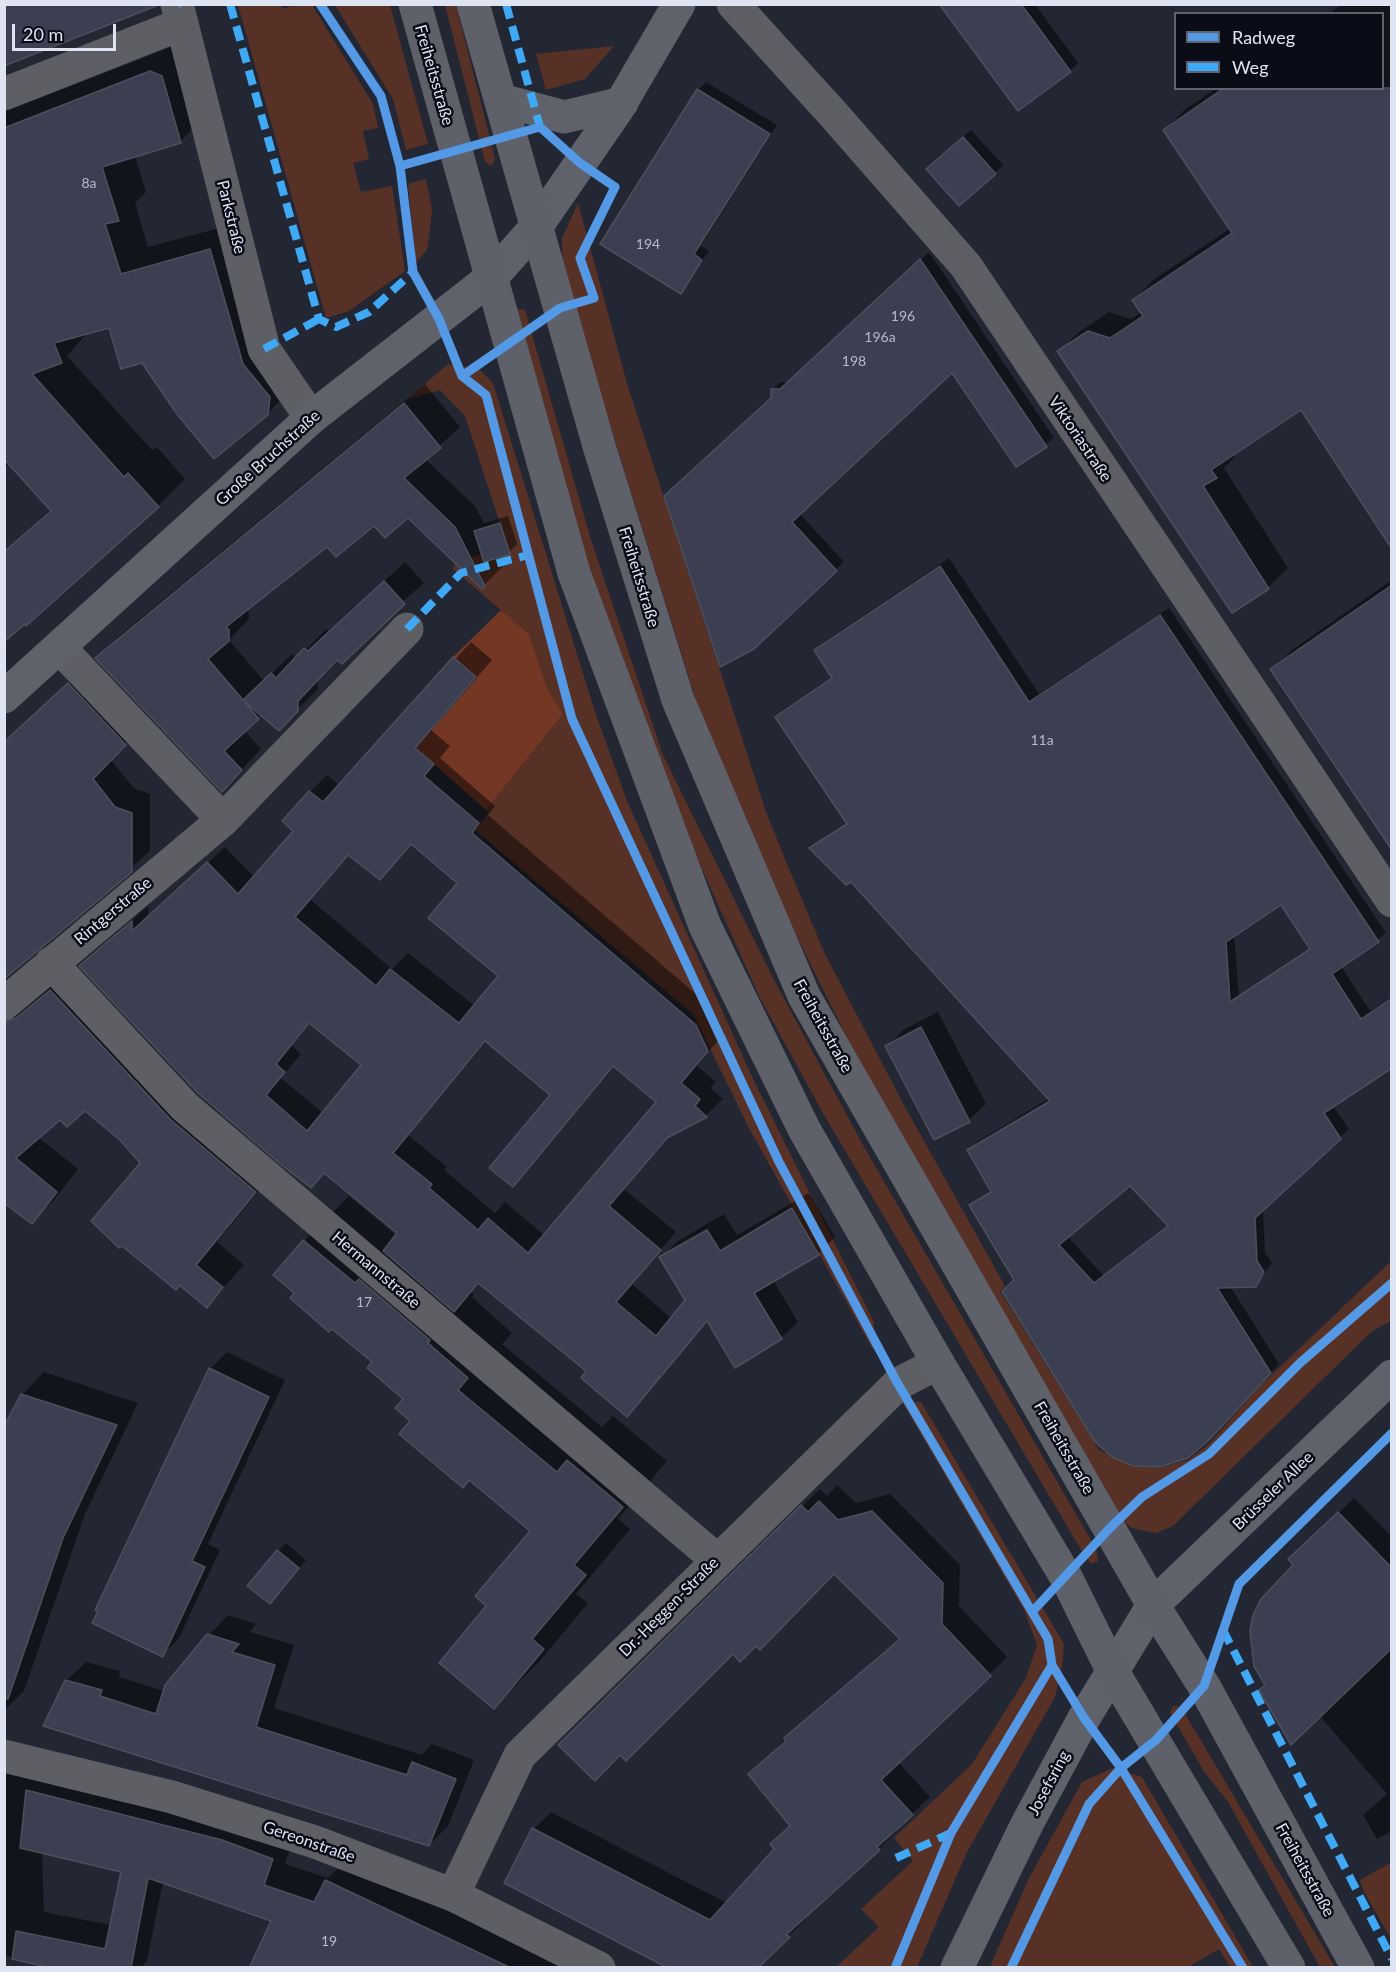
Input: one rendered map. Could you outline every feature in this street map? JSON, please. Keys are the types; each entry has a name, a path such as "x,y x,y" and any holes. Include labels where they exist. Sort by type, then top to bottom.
{"main road":[{"name":"Freiheitsstraße","path":"415,4 574,573 705,926 804,1129 938,1364 1066,1577 1113,1672 1289,1968"},
{"name":"Freiheitsstraße","path":"473,4 598,446 678,700 804,996 1153,1605 1204,1686 1358,1968"},
{"name":"Große Bruchstraße","path":"4,697 310,418 492,277 537,226 621,103 679,4"},
{"path":"501,100 564,117 621,103"},
{"name":"Brüsseler Allee","path":"1153,1605 1392,1376"},
{"name":"Josefsring","path":"957,1968 1027,1824 1084,1718 1153,1605"}],"street":[{"name":"Viktoriastraße","path":"733,4 966,266 1392,902"},
{"path":"4,94 179,14"},
{"name":"Parkstraße","path":"179,14 264,349 310,418"},
{"name":"Rintgerstraße","path":"4,1004 223,820 407,629"},
{"path":"60,648 223,820"},
{"name":"Hermannstraße","path":"51,963 185,1107 717,1560"},
{"name":"Dr.-Heggen-Straße","path":"453,1894 520,1755 898,1383 938,1364"},
{"name":"Gereonstraße","path":"4,1756 205,1808 315,1842 453,1894 599,1968"}],"shaded area":[{"path":"238,5 281,5 284,9 293,5 312,5 373,104 378,128 363,131 369,159 353,163 361,192 392,186 405,271 349,311 326,318"},
{"path":"335,5 390,5 428,144 406,150 393,99"},
{"path":"445,5 456,5 495,158 492,166 485,162"},
{"path":"614,46 585,79 546,90 536,54"},
{"path":"426,179 432,209 430,229 427,250 416,262 408,184"},
{"path":"578,203 628,387 765,809 787,864 825,954 905,1107 1005,1286 1000,1291 1099,1450 1134,1467 1159,1468 1188,1460 1211,1442 1260,1386 1391,1261 1391,1321 1372,1331 1173,1526 1156,1533 1132,1528 1109,1511 856,1056 795,933 698,707 563,274 562,238"},
{"path":"517,309 525,310 591,540 663,755 775,982 863,1145 1096,1549 1098,1561 1091,1564 1083,1553 824,1115 760,998 653,760 590,574"},
{"path":"448,364 479,369 493,383 595,712 627,801 754,1081 874,1322 873,1350 750,1130 693,1014 475,830 489,812 486,810 563,714 547,688 529,634 453,569 455,562 481,554 484,562 510,554 465,416 440,390 407,399"},
{"path":"501,610 529,634 547,688 563,714 486,810 416,748 477,678 453,657"},
{"path":"902,1402 921,1402 1064,1644 1062,1666 1055,1697 967,1852 917,1967 835,1968 879,1927 861,1909 913,1861 894,1838 972,1764 1026,1678 1037,1645 1024,1610"},
{"path":"1173,1706 1181,1707 1335,1967 1320,1967 1228,1802 1205,1773 1170,1713"},
{"path":"1113,1768 1142,1777 1253,1967 1230,1967 1219,1949 1188,1967 990,1967 1028,1880 1082,1782"},
{"path":"1390,1863 1392,1866 1391,1939 1364,1892 1360,1880"}],"building":[{"path":"4,4 156,4 156,6 4,66"},
{"path":"939,4 1021,4 1071,72 1018,111"},
{"path":"150,71 162,76 181,143 102,167 119,221 105,224 121,274 210,249 243,364 270,397 268,415 214,459 177,414 142,363 121,369 109,328 54,343 62,363 32,374 124,477 128,473 159,507 26,626 25,624 4,642 4,552 51,511 4,459 4,128"},
{"path":"1384,88 1392,88 1392,549 1301,410 1211,470 1217,478 1203,486 1269,589 1232,613 1057,351 1088,331 1110,338 1143,316 1132,300 1232,233 1163,130 1221,90 1384,90"},
{"path":"697,89 770,134 694,254 702,260 681,294 600,244"},
{"path":"963,137 996,174 959,206 926,169"},
{"path":"920,259 1047,447 1016,467 952,373 792,522 837,571 754,649 720,667 664,496 771,398 771,389 780,389"},
{"path":"404,403 441,448 404,478 455,527 485,586 482,589 408,518 385,538 374,526 336,557 327,547 226,627 229,630 229,641 208,659 243,700 271,673 276,678 304,648 308,651 384,581 405,604 342,664 337,660 298,701 298,711 279,731 245,702 259,719 224,751 242,770 222,792 95,658"},
{"path":"500,523 510,554 484,562 474,531"},
{"path":"940,566 1029,702 1160,615 1379,942 1332,974 1361,1019 1392,998 1392,1068 1324,1113 1341,1139 1255,1218 1257,1261 1264,1272 1256,1287 1217,1288 1271,1373 1210,1439 1188,1458 1159,1467 1134,1466 1112,1457 1095,1442 1002,1291 1014,1280 969,1205 991,1192 967,1150 1050,1101 851,882 846,885 809,848 847,824 775,717 832,678 814,650","holes":["1281,905 1310,949 1230,1002 1226,942","1130,1186 1168,1226 1094,1283 1059,1245"]},
{"path":"1392,585 1392,850 1270,669"},
{"path":"453,657 476,677 415,748 434,764 424,776 479,823 472,833 696,1025 708,1051 681,1083 700,1099 695,1106 707,1117 667,1138 609,1206 661,1250 616,1302 656,1336 685,1300 659,1257 707,1230 720,1251 792,1208 819,1255 754,1293 782,1339 735,1368 707,1321 627,1417 581,1378 586,1371 478,1283 454,1312 383,1251 397,1233 324,1173 311,1188 279,1163 198,1093 79,966 132,921 132,931 207,862 238,894 293,831 282,821 309,791 323,802","holes":["411,844 457,883 428,918 498,976 459,1023 390,969 376,986 295,917 348,855 380,880","309,1023 361,1065 307,1131 266,1095 285,1072 276,1064","485,1041 550,1095 489,1168 513,1187 613,1066 656,1102 528,1253 488,1218 478,1230 429,1188 432,1184 393,1153"]},
{"path":"68,683 126,745 93,779 115,807 132,813 132,872 4,979 4,742"},
{"path":"50,990 171,1120 256,1192 196,1265 223,1287 207,1308 179,1285 176,1290 122,1246 119,1248 91,1221 140,1163 120,1140 85,1111 67,1127 60,1120 16,1158 57,1192 32,1224 4,1203 4,1022 16,1018"},
{"path":"921,1027 970,1122 934,1140 885,1046"},
{"path":"303,1240 355,1283 359,1279 430,1340 428,1343 468,1378 458,1390 557,1472 567,1460 623,1507 574,1565 586,1575 532,1639 544,1649 494,1709 439,1663 486,1606 475,1596 530,1531 469,1480 463,1488 399,1434 410,1421 395,1408 403,1399 367,1368 372,1362 332,1329 329,1332 290,1298 294,1293 273,1275"},
{"path":"209,1368 269,1397 192,1561 205,1567 163,1657 92,1623 98,1611 95,1610"},
{"path":"21,1394 117,1425 63,1538 8,1699 4,1698 4,1426"},
{"path":"819,1501 838,1520 872,1511 943,1583 942,1624 991,1676 881,1780 913,1815 877,1847 880,1850 786,1935 790,1937 758,1968 668,1968 504,1883 532,1828 710,1920 774,1849 770,1844 790,1826 748,1774 786,1741 784,1738 900,1639 834,1574 760,1650 756,1646 740,1662 733,1654 626,1761 620,1755 595,1781 558,1745 801,1505 808,1512"},
{"path":"1338,1512 1392,1568 1392,1648 1291,1745 1259,1690 1265,1685 1254,1666 1250,1631 1253,1615 1261,1599 1293,1565 1288,1559"},
{"path":"277,1550 299,1568 270,1604 247,1586"},
{"path":"207,1634 239,1644 232,1652 275,1665 256,1727 407,1775 412,1762 456,1779 429,1846 43,1726 65,1680 102,1690 100,1696 156,1714 165,1685"},
{"path":"26,1790 222,1840 273,1859 264,1885 314,1902 325,1880 511,1968 249,1968 271,1921 148,1878 131,1968 52,1968 12,1959 16,1931 105,1949 121,1872 20,1848"}],"marked path":[{"path":"230,4 319,319 336,327 369,312 413,272"},
{"path":"506,4 540,127 543,130"},
{"path":"264,349 319,319"},
{"path":"407,629 461,573 528,555"},
{"path":"1223,1630 1392,1959"},
{"path":"896,1858 951,1833"}],"cycle path":[{"path":"320,4 381,96 400,166 413,272 439,319 462,376 486,395 572,719 778,1160 898,1384 1048,1639 1052,1665 1084,1718 1121,1768 1243,1968"},
{"path":"400,166 540,127 580,163 615,187 580,258 594,298 560,308 462,376"},
{"path":"1032,1612 1142,1497 1209,1454 1300,1363 1392,1283"},
{"path":"1011,1968 1089,1804 1121,1768 1156,1740 1204,1686 1239,1584 1392,1433"},
{"path":"895,1968 951,1833 1052,1665"}]}
